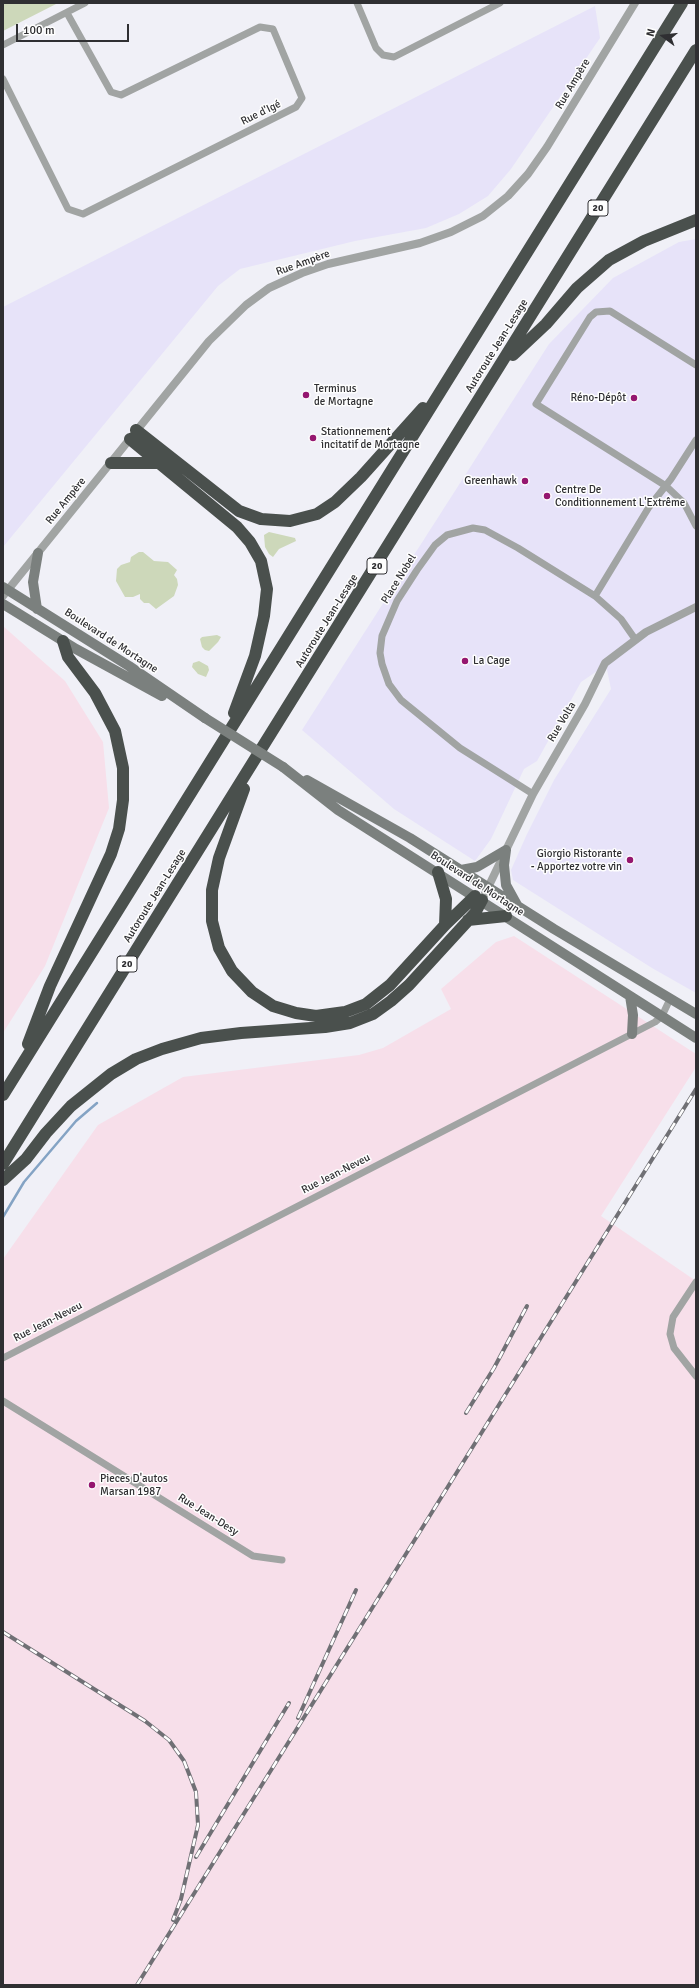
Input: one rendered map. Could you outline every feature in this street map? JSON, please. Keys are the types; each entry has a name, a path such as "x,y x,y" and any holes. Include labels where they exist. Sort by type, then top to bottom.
{"highway":[{"path":"3,1095 682,3"},
{"name":"Autoroute Jean-Lesage","path":"3,1164 696,50"},
{"path":"500,367 546,324 580,285 609,260 644,241 695,222"},
{"path":"133,434 239,511 261,520 290,521 317,514 338,500 447,382"},
{"path":"133,434 159,463 242,532 257,552 264,572 267,595 259,641 226,736"},
{"path":"110,463 159,463"},
{"path":"18,1071 50,986 111,854 119,829 124,800 123,768 115,731 95,694 68,657 63,641"},
{"path":"253,764 221,849 214,882 212,906 213,928 222,954 235,976 252,992 278,1008 303,1014 330,1014 360,1007 373,1000 390,985 445,925 479,898"},
{"path":"438,872 446,899 445,925"},
{"path":"3,1180 26,1159 46,1133 72,1106 102,1081 128,1064 162,1049 201,1038 241,1032 325,1028 362,1019 379,1010 397,996 477,910 479,898"},
{"path":"468,920 506,916"}],"main road":[{"path":"37,609 33,582 38,553"},
{"name":"Boulevard de Mortagne","path":"5,591 129,666 204,718 282,767 383,823 696,1014"},
{"name":"Boulevard de Mortagne","path":"3,604 63,641 204,718"},
{"name":"Boulevard de Mortagne","path":"282,767 338,810 479,898 696,1038"},
{"path":"461,870 476,867 506,850"},
{"path":"506,850 504,865 506,885 518,906"},
{"path":"630,996 633,1015 632,1034"}],"street":[{"path":"3,45 85,3"},
{"path":"357,3 376,48 383,55 394,57 500,3"},
{"name":"Rue Ampère","path":"5,591 38,553 214,335 238,311 270,288 294,276 320,267 442,236 474,222 503,201 524,179 547,147 635,3"},
{"name":"Rue d'Igé","path":"3,79 68,209 83,214 296,107 302,98 272,29 260,27 121,95 111,92 67,12"},
{"path":"696,365 610,311 596,312 590,317 536,404 666,486 684,503 696,526"},
{"path":"595,596 649,507 666,486 696,440"},
{"name":"Place Nobel","path":"533,794 460,748 401,700 389,684 383,669 380,653 382,636 397,601 424,559 435,545 447,535 473,528 485,530 518,548 595,596 621,619 635,639"},
{"name":"Rue Volta","path":"479,898 487,887 533,794 585,704 605,663 646,632 696,607"},
{"path":"662,1016 670,999"},
{"name":"Rue Jean-Neveu","path":"3,1358 632,1034 655,1022 662,1016"},
{"path":"696,1282 673,1318 670,1334 674,1348 696,1376"},
{"name":"Rue Jean-Desy","path":"3,1401 253,1556 282,1560"}],"shaded area":[{"path":"595,6 600,38 511,169 488,196 459,214 426,228 355,241 240,269 218,286 3,547 3,307"},
{"path":"696,239 696,993 652,968 513,880 511,870 554,780 611,689 606,665 581,682 537,761 524,769 491,839 475,861 394,809 302,730 549,344 613,278 679,242"},
{"path":"3,626 65,681 103,742 109,808 45,966 3,1033"},
{"path":"514,936 696,1054 696,1067 601,1216 696,1281 696,1985 3,1985 3,1259 98,1125 183,1077 359,1055 383,1048 451,1009 441,989 496,942"}],"green space":[{"path":"3,3 58,3 3,31"},
{"path":"269,532 295,538 296,541 279,549 273,557 269,554 265,547 264,535"},
{"path":"139,552 143,552 154,561 168,562 177,570 174,575 177,579 178,585 174,596 156,609 149,603 144,603 140,599 140,594 133,597 125,597 116,581 117,569 121,565 130,562 131,557"},
{"path":"217,635 221,637 209,651 202,647 200,639 202,637"},
{"path":"199,661 208,666 209,670 206,677 198,674 192,667 193,663"}],"waterway":[{"path":"3,1217 24,1182 76,1121 97,1103"}],"railway":[{"path":"137,1985 696,1089"},
{"path":"466,1413 494,1368 527,1306"},
{"path":"298,1718 356,1590"},
{"path":"3,1632 145,1721 169,1740 184,1761 196,1792 198,1825 181,1899 173,1920"},
{"path":"196,1857 289,1703"}],"place":[{"name":"Terminus de Mortagne","path":"306,395"},
{"name":"Réno-Dépôt","path":"634,398"},
{"name":"Stationnement incitatif de Mortagne","path":"313,438"},
{"name":"Greenhawk","path":"525,481"},
{"name":"Centre De Conditionnement L'Extrême","path":"547,496"},
{"name":"La Cage","path":"465,661"},
{"name":"Giorgio Ristorante - Apportez votre vin","path":"630,860"},
{"name":"Pieces D'autos Marsan 1987","path":"92,1485"}]}
